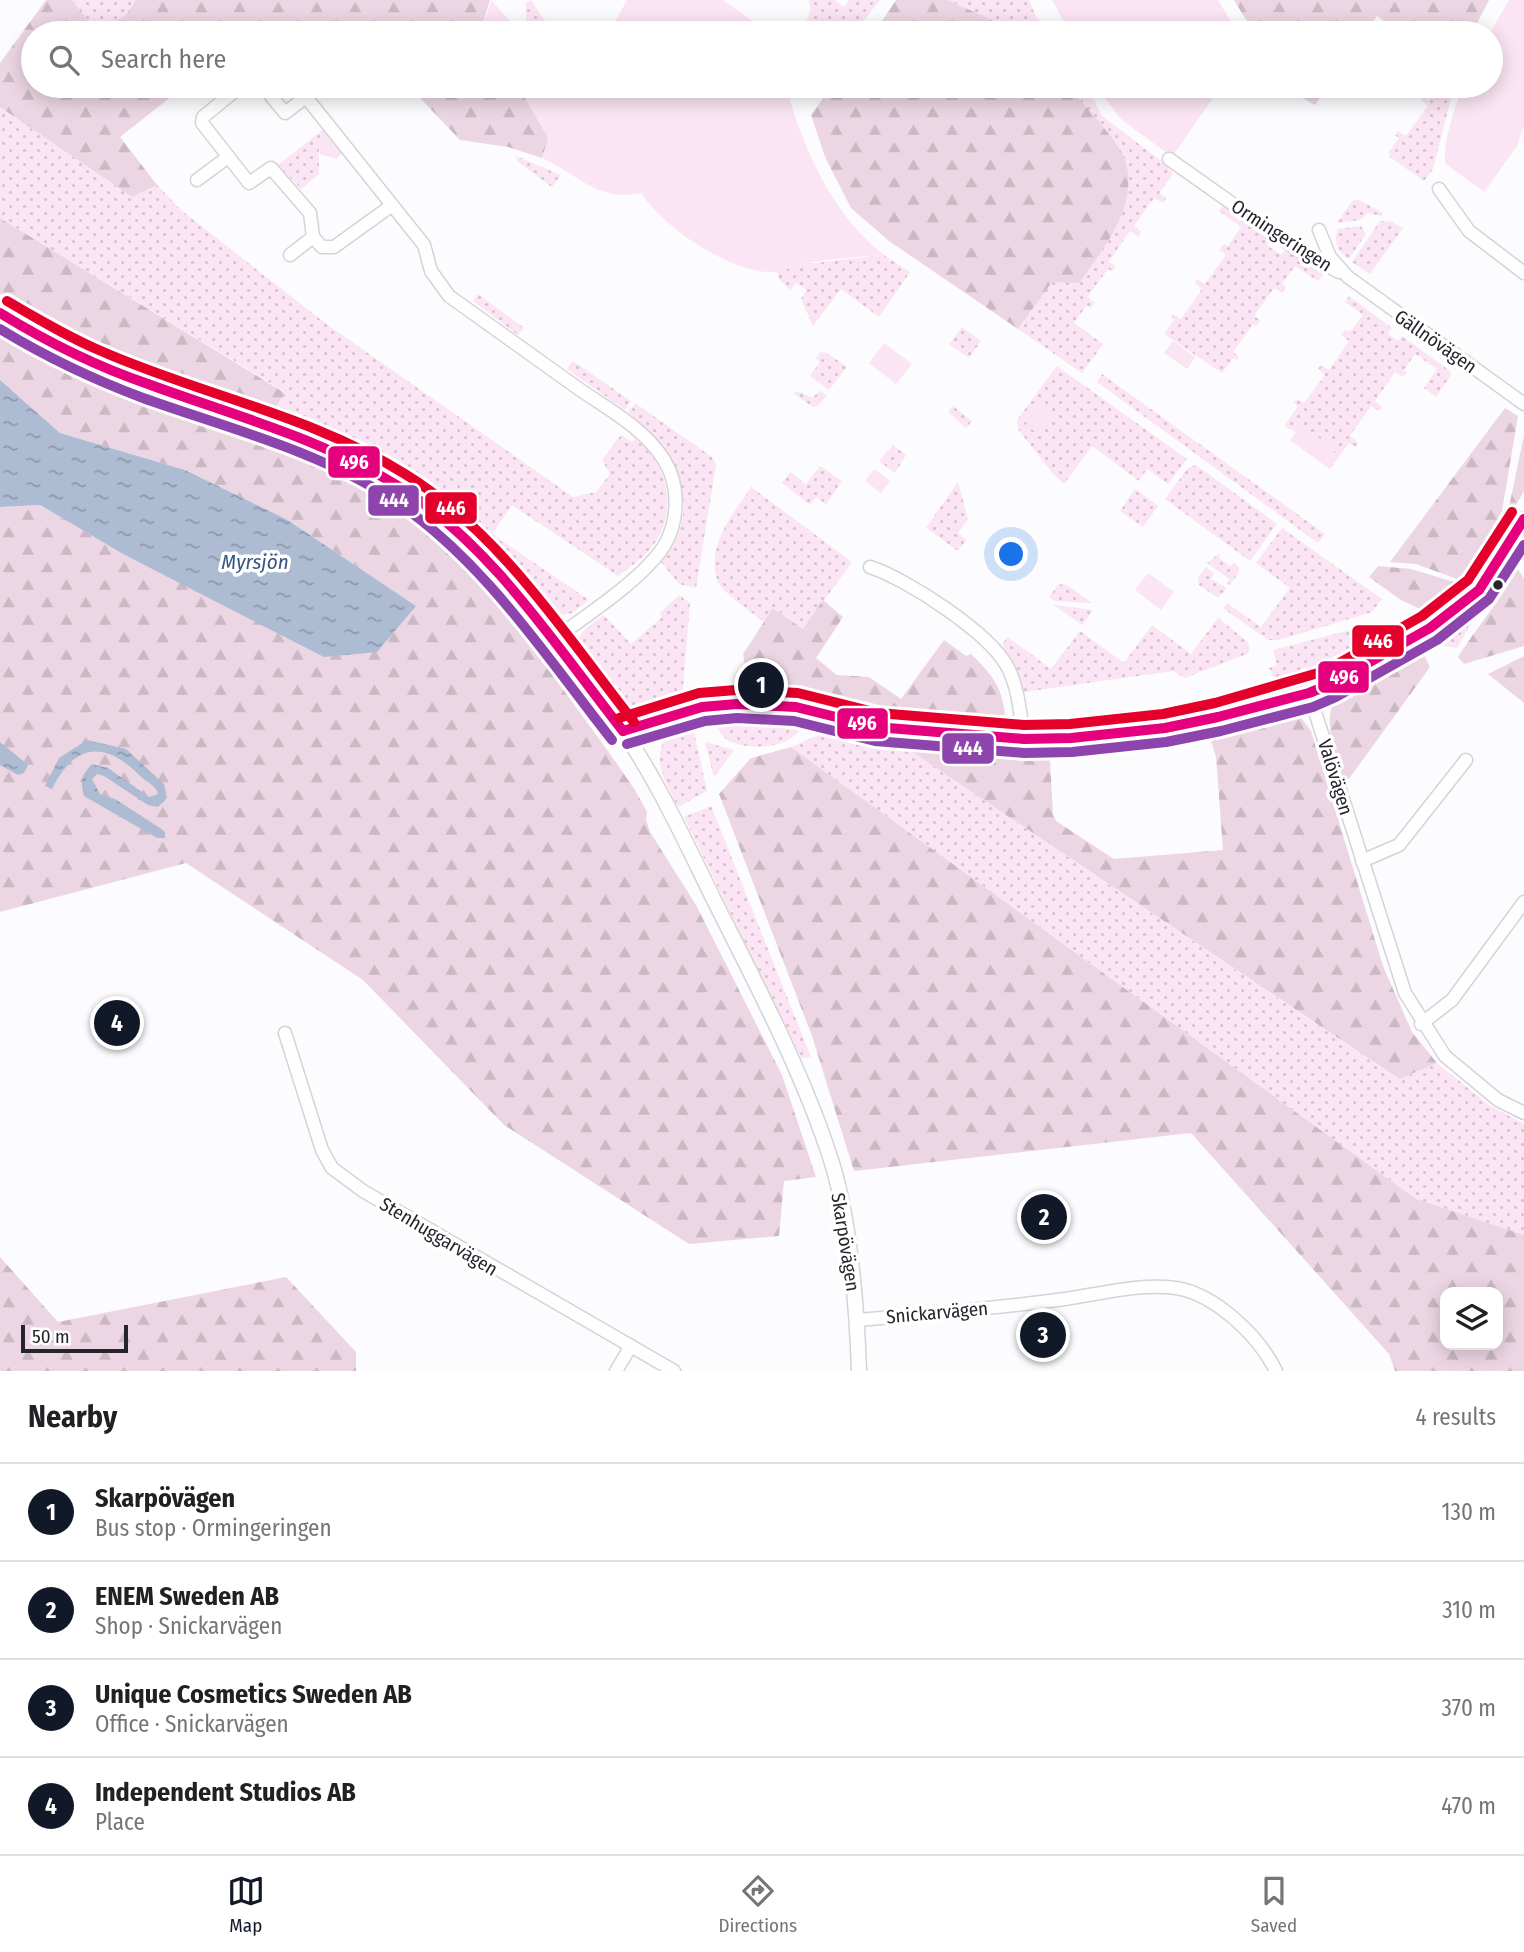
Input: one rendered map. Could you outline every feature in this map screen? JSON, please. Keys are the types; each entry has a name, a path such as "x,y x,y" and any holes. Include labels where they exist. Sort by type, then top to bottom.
{"street":[{"path":"227,98 201,120 249,183 271,168 310,213 313,237 322,247 334,247 391,206"},
{"path":"273,98 285,113 305,98"},
{"path":"307,98 424,245 431,271 449,296 651,443 666,461 673,481 675,517 665,544 655,558 550,642"},
{"path":"197,180 228,157"},
{"name":"Ormingeringen","path":"1169,159 1298,250 1348,277"},
{"path":"1439,189 1468,231 1524,273"},
{"name":"Ormingeringen","path":"1319,230 1330,257 1348,277"},
{"path":"290,255 313,237"},
{"name":"Gällnövägen","path":"1348,277 1523,399"},
{"name":"Skarpövägen","path":"0,313 26,331 100,368 299,438 351,460 398,485 429,507 485,561 623,732 657,788 803,1085 832,1163 858,1320 859,1371"},
{"path":"623,732 682,712 737,704 796,707 876,727 1024,739 1071,738 1165,728 1309,693 1353,674 1430,628 1479,590 1524,519"},
{"path":"870,567 896,576 995,648 1013,680 1024,739"},
{"name":"Valövägen","path":"1309,693 1405,993 1421,1024 1445,1056 1498,1100 1524,1113"},
{"path":"1362,861 1399,845 1465,760"},
{"path":"1421,1024 1452,1000 1524,902"},
{"name":"Stenhuggarvägen","path":"285,1033 322,1150 332,1168 363,1191 548,1301 674,1371"},
{"name":"Snickarvägen","path":"858,1320 968,1311 1135,1288 1176,1288 1195,1294 1233,1320 1264,1350 1276,1371"},
{"path":"616,1371 631,1346"}],"shaded area":[{"path":"72,0 136,0 126,15 115,21 88,21"},
{"path":"492,0 510,21 484,21"},
{"path":"531,0 545,21 526,21 526,3"},
{"path":"627,0 723,0 752,21 616,21"},
{"path":"809,0 835,0 844,7 849,0 880,0 863,21 807,21 810,11"},
{"path":"948,0 1029,0 1040,21 994,21"},
{"path":"1052,0 1218,0 1231,21 1063,21"},
{"path":"1509,0 1524,0 1524,125 1517,146 1484,192 1446,164 1445,157 1447,137 1459,98 1503,98 1503,21 1497,21"},
{"path":"525,98 790,98 801,133 822,179 849,221 884,255 819,261 777,272 741,266 721,258 683,234 666,221 641,193 626,195 601,190 542,158 548,138"},
{"path":"1077,98 1092,98 1102,116 1164,163 1173,174 1159,193 1166,198 1163,203 1154,198 1134,226 1141,232 1138,237 1130,231 1109,261 1116,267 1112,271 1108,269 1087,297 1095,303 1091,308 1087,305 1074,323 1103,344 1082,373 1018,329 1052,282"},
{"path":"1105,98 1213,98 1172,157 1121,119"},
{"path":"1422,98 1451,98 1433,169 1424,181 1390,157 1389,152 1399,138 1395,135 1398,131 1406,136 1428,106"},
{"path":"0,107 132,197 157,185 182,211 325,323 573,497 596,492 610,474 602,460 621,435 632,442 635,439 654,459 665,484 667,512 658,538 640,559 618,576 512,505 492,534 589,600 572,613 555,617 542,606 508,560 453,508 394,463 272,412 285,392 0,218"},
{"path":"325,128 338,144 319,144 319,174 301,189 278,165"},
{"path":"319,144 338,144 343,153 336,159 320,154"},
{"path":"516,156 561,175 552,187 518,162"},
{"path":"1359,200 1383,213 1381,216 1368,213 1360,220 1337,223 1352,201"},
{"path":"1225,203 1273,236 1267,245 1281,255 1287,247 1324,274 1318,281 1295,266 1282,284 1286,287 1282,293 1274,288 1254,316 1260,320 1256,326 1253,324 1233,352 1239,357 1237,360 1233,358 1222,373 1164,334 1175,319 1171,317 1173,314 1181,319 1202,289 1195,283 1197,279 1205,284 1226,255 1219,250 1224,244 1228,246 1241,227 1219,211"},
{"path":"1380,221 1392,222 1403,228 1370,274 1352,262"},
{"path":"1361,226 1366,234 1349,259 1338,246 1338,229"},
{"path":"884,255 910,272 879,317 841,289 813,326 801,299 807,290 796,283 790,290 778,278 778,272 796,265"},
{"path":"478,294 524,328 518,335 473,301"},
{"path":"1349,296 1392,328 1388,334 1398,341 1402,336 1450,371 1451,375 1436,397 1424,388 1437,369 1415,354 1404,370 1407,373 1403,377 1395,372 1375,401 1382,407 1379,411 1371,406 1350,436 1358,443 1356,447 1349,443 1330,469 1324,465 1335,450 1301,425 1296,432 1284,426 1298,406 1294,403 1297,399 1304,403 1325,375 1318,369 1321,365 1329,370 1349,341 1341,335 1345,330 1350,332 1363,315 1345,302"},
{"path":"962,327 981,341 969,358 949,344"},
{"path":"1173,341 1195,357 1187,369 1164,353"},
{"path":"884,343 912,364 896,384 869,363"},
{"path":"820,352 827,353 847,367 829,390 810,376 820,362 816,358"},
{"path":"573,361 631,401 625,410 567,369"},
{"path":"1057,366 1187,459 1168,484 1147,469 1139,481 1092,446 1064,484 1053,474 1018,429 1017,420"},
{"path":"1102,374 1325,534 1318,543 1097,382"},
{"path":"820,391 827,395 818,406 813,407 793,393 800,392 812,398"},
{"path":"635,403 712,457 716,465 696,588 679,584 661,562 675,540 682,519 683,500 671,463 645,428 628,412"},
{"path":"1041,403 1053,412 1037,433 1025,425"},
{"path":"953,406 972,421 966,428 948,412"},
{"path":"1301,425 1335,449 1324,465 1290,440"},
{"path":"893,445 906,455 895,473 879,461"},
{"path":"1196,465 1277,524 1250,561 1165,499 1188,468"},
{"path":"820,466 842,481 826,504 816,497 810,505 782,483 790,472 806,484"},
{"path":"874,469 890,481 881,493 865,481"},
{"path":"958,482 968,519 958,533 966,540 958,551 926,528"},
{"path":"751,487 852,562 803,629 774,608 764,622 732,597 718,582 715,557 718,544 729,519"},
{"path":"1135,489 1158,506 1143,527 1120,511"},
{"path":"1282,528 1382,599 1372,612 1279,640 1268,640 1223,608 1227,603 1261,627 1290,588 1256,563"},
{"path":"1220,553 1219,558 1230,566 1233,563 1239,567 1239,572 1230,585 1227,583 1229,579 1207,563"},
{"path":"1206,567 1214,573 1211,579 1227,588 1218,598 1199,585 1198,578"},
{"path":"1148,573 1174,592 1161,610 1135,590"},
{"path":"1063,584 1092,603 1055,601 1049,597 1058,585"},
{"path":"679,595 690,603 682,700 629,708 599,684 571,648 586,628 604,615 631,644 662,617 660,613"},
{"path":"1054,605 1093,610 1082,625"},
{"path":"1218,618 1248,642 1249,653 1185,678 1173,671 1024,692 1002,644 1008,637 1051,669 1080,631 1124,663 1152,625 1191,654"},
{"path":"1470,619 1471,624 1457,648 1444,646 1438,640"},
{"path":"1377,623 1391,623 1405,632 1332,671 1278,687 1269,668 1277,665 1273,650"},
{"path":"714,721 795,727 799,731 785,742 775,745 743,745 726,739"},
{"path":"692,722 707,791 678,807 661,768 661,749 671,730"},
{"path":"819,735 847,742 905,747 1398,1079 1437,1063 1489,1105 1524,1124 1524,1235 1416,1199 791,747"},
{"path":"705,742 734,750 714,777"},
{"path":"711,806 811,1057 801,1058 684,817"}],"green space":[{"path":"46,0 72,0 88,21 31,21"},
{"path":"136,0 490,0 484,21 115,21 126,15"},
{"path":"896,0 948,0 994,21 882,21"},
{"path":"1234,0 1489,0 1478,21 1384,21 1377,16 1373,21 1247,21"},
{"path":"21,34 21,98 169,98 120,137 157,185 132,197 0,107 0,63"},
{"path":"525,98 549,138 542,158 508,147 460,140 421,99"},
{"path":"823,98 1078,98 1107,131 1124,157 1128,192 1124,208 1109,240 1079,283 1052,282 1018,329 889,241 851,208 826,159 811,115"},
{"path":"1303,98 1320,98 1315,105"},
{"path":"0,218 285,393 272,412 130,365 30,316 0,294"},
{"path":"0,328 65,364 304,451 348,471 416,513 473,567 635,790 647,812 646,820 650,832 696,905 782,1075 816,1177 784,1181 779,1236 689,1244 504,1125 363,980 186,863 0,912 0,507 40,505 123,554 196,590 416,606 286,519 185,470 60,433 0,380"},
{"path":"1505,408 1518,416 1502,511 1465,576 1457,579 1416,564 1390,562"},
{"path":"1524,435 1524,491 1511,514 1508,512"},
{"path":"1378,566 1411,569 1461,584 1441,610 1432,615 1401,600 1369,577"},
{"path":"1518,569 1524,579 1524,646 1464,664 1458,657"},
{"path":"823,600 843,617 816,658 837,675 869,677 901,699 944,640 966,656 971,654 992,677 1001,694 1005,726 886,714 831,694 748,681 743,654 773,608 803,629"},
{"path":"1422,651 1430,667 1346,783 1330,731 1334,701"},
{"path":"1524,656 1524,703 1488,674"},
{"path":"1284,711 1299,715 1311,731 1383,966 1412,1032 1437,1063 1399,1079 905,747 1036,752 1050,760 1053,815 1056,821 1114,859 1223,850 1216,757 1209,734"},
{"path":"791,747 1416,1199 1524,1235 1524,1371 1395,1371 1389,1354 1191,1133 854,1171 812,1036 719,794 751,758"},
{"path":"0,1257 58,1322 286,1277 356,1352 356,1371 0,1371"}],"water":[{"name":"Myrsjön","path":"0,380 60,433 185,470 286,519 416,606 377,652 324,657 123,554 40,505 0,507"},
{"path":"87,740 126,749 164,784 167,798 158,807 148,805 104,776 97,774 92,779 100,794 115,799 160,828 165,832 165,838 157,838 84,796 83,778 92,764 108,768 149,797 158,794 153,786 114,756 91,752 80,756 70,763 52,789 45,786 59,758"},
{"path":"0,742 28,765 24,773 18,775 0,765"}],"transit line":[{"name":"446","path":"7,301 101,351 332,436 405,474 440,498 502,556 557,621 634,722"},
{"name":"496","path":"0,313 90,361 307,441 369,469 398,486 432,510 493,567 623,731"},
{"name":"444","path":"0,329 52,358 106,383 302,453 392,499 425,523 484,579 537,642 612,740"},
{"name":"446","path":"619,718 699,693 736,690 798,693 878,713 1024,725 1070,724 1163,714 1215,703 1325,671 1422,616 1468,580 1512,512"},
{"name":"496","path":"623,731 702,707 737,704 796,707 876,727 1024,739 1071,738 1165,728 1218,717 1309,693 1331,684 1430,628 1479,590 1524,519"},
{"name":"444","path":"627,744 705,721 737,718 794,721 875,741 1024,753 1072,752 1166,742 1221,731 1313,707 1336,697 1437,640 1489,599 1524,545"}],"place":[{"name":"Skarpövägen","path":"761,685"},
{"name":"Independent Studios AB","path":"117,1023"},
{"name":"ENEM Sweden AB","path":"1044,1217"},
{"name":"Unique Cosmetics Sweden AB","path":"1043,1335"}]}
